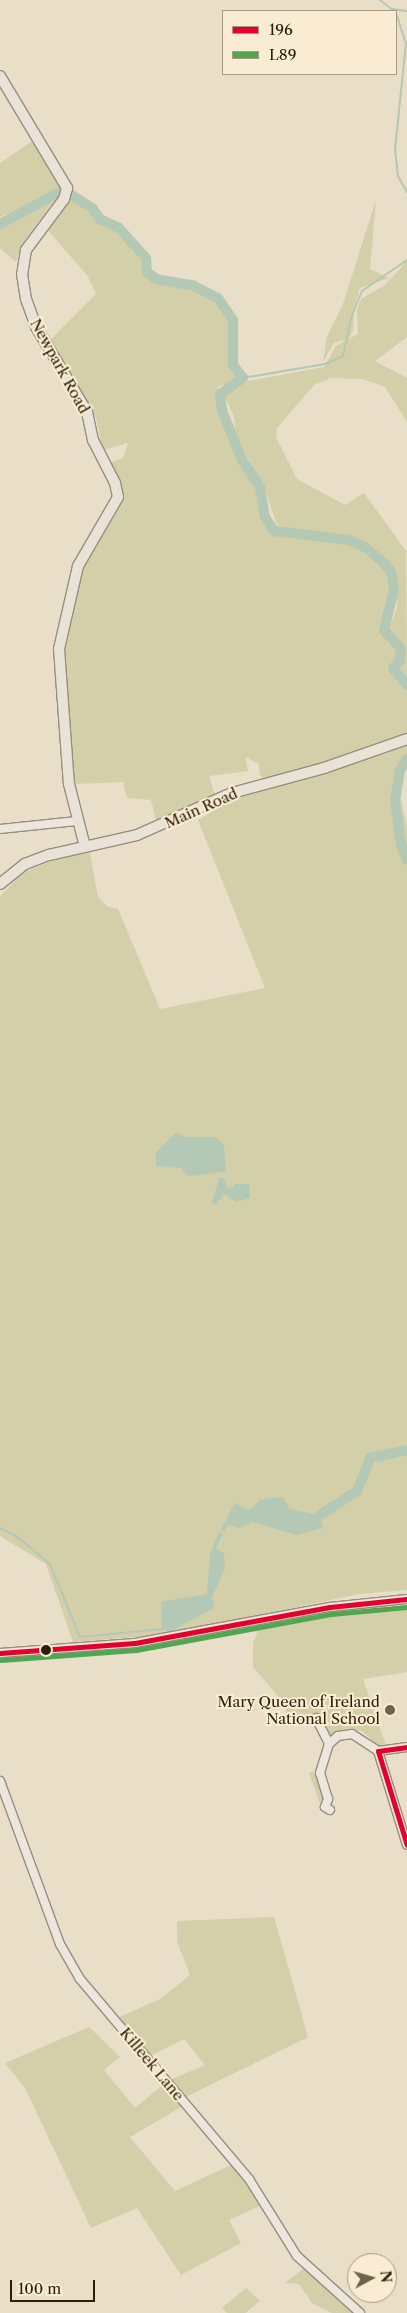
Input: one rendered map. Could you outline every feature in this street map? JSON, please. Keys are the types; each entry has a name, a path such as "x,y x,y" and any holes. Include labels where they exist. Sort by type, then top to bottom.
{"main road":[{"name":"Newpark Road","path":"0,76 66,191 26,250 22,274 26,298 36,327 87,412 93,440 115,483 118,497 78,566 60,636 59,666 70,784 77,821 86,847"},
{"name":"Main Road","path":"0,884 25,864 137,835 232,793 324,768 407,739"}],"street":[{"path":"0,829 77,821"},
{"path":"0,1653 134,1643 330,1607 407,1599"},
{"path":"319,1721 329,1744"},
{"path":"330,1810 325,1807 328,1798 320,1773 329,1744 338,1736 352,1734 378,1751 407,1844"},
{"path":"378,1751 407,1747"},
{"name":"Killeek Lane","path":"0,1781 60,1944 80,1979 249,2179 297,2256 360,2313"}],"shaded area":[{"path":"34,140 64,188 0,217 0,163"},
{"path":"58,195 22,244 16,262 0,248 0,225"},
{"path":"72,197 141,248 148,272 163,281 198,286 229,309 238,335 236,366 241,377 217,388 229,417 234,444 244,469 260,486 265,516 279,535 354,544 387,569 393,590 385,623 387,636 398,649 395,669 407,685 407,734 340,759 265,779 260,775 259,764 245,757 248,771 209,776 215,795 157,823 151,800 127,798 123,782 75,784 64,648 77,580 122,503 120,483 110,463 123,458 128,443 103,450 96,418 49,341 96,294 87,275 45,227"},
{"path":"376,200 370,269 389,278 360,288 354,309 353,331 349,339 334,343 323,362 327,336 343,304"},
{"path":"407,261 407,337 375,361 407,378 407,422 385,387 363,379 331,378 314,385 277,428 276,437 297,479 345,505 364,493 406,551 407,680 400,675 402,646 389,629 397,607 396,571 368,545 353,538 284,531 277,525 264,487 236,438 234,416 224,395 248,381 324,367 336,346 358,334 357,309 361,299 385,285"},
{"path":"407,743 407,757 397,783 407,826 407,1590 359,1594 171,1634 73,1642 46,1564 0,1536 0,897 22,873 59,858 90,853 98,897 107,906 118,909 160,1009 265,988 198,820 235,798 388,753 388,750"},
{"path":"177,1132 183,1137 215,1137 224,1145 226,1171 193,1176 186,1175 182,1168 156,1166 155,1153"},
{"path":"219,1178 224,1178 228,1190 235,1184 249,1184 250,1198 236,1202 224,1194 217,1204 212,1203"},
{"path":"283,1497 289,1509 320,1515 323,1528 296,1535 253,1522 240,1528 228,1525 224,1531 221,1529 235,1503 249,1510 260,1500"},
{"path":"219,1532 223,1534 216,1548 224,1553 225,1568 212,1597 214,1608 171,1631 162,1630 161,1602 207,1594 210,1554"},
{"path":"407,1606 407,1672 363,1679 386,1745 380,1747 362,1731 345,1728 345,1731 326,1736 319,1715 289,1724 284,1703 253,1667 253,1643 259,1628 342,1612"},
{"path":"317,1764 326,1801 321,1806 309,1773 316,1771"},
{"path":"274,1917 308,2037 184,2098 170,2080 205,2065 184,2039 150,2056 117,2018 160,1999 190,1975 177,1942 177,1921"},
{"path":"89,2027 120,2057 104,2070 135,2108 164,2084 183,2106 130,2137 175,2191 231,2165 262,2205 229,2220 241,2243 181,2275 137,2208 91,2228 25,2088 5,2063"},
{"path":"303,2269 355,2313 332,2313 312,2303 299,2284 285,2283"},
{"path":"246,2288 260,2301 245,2313 227,2313 222,2308"}],"waterway":[{"path":"380,0 393,10"},
{"path":"392,9 407,11"},
{"path":"397,16 406,43 395,149 398,176 407,192"},
{"path":"0,224 64,190 93,209 100,219 119,228 146,258 147,272 156,279 194,286 218,298 233,320 233,365 243,378 220,394 222,410 242,460 260,487 265,517 274,531 349,540 365,547 383,562 391,572 394,589 384,630 401,649 400,661 393,668 407,685"},
{"path":"243,378 325,364 343,356 351,318 362,291 407,260"},
{"path":"407,759 400,770 395,800 401,845 407,860"},
{"path":"320,1515 357,1491 370,1458 407,1450"},
{"path":"0,1528 16,1536 50,1564 80,1637 162,1629"}],"transit line":[{"name":"196","path":"0,1653 135,1643 330,1607 407,1599"},
{"name":"L89","path":"1,1660 136,1650 331,1614 407,1607"},
{"name":"196","path":"407,1747 378,1751 407,1845"}],"place":[{"name":"Mary Queen of Ireland National School","path":"390,1710"}]}
